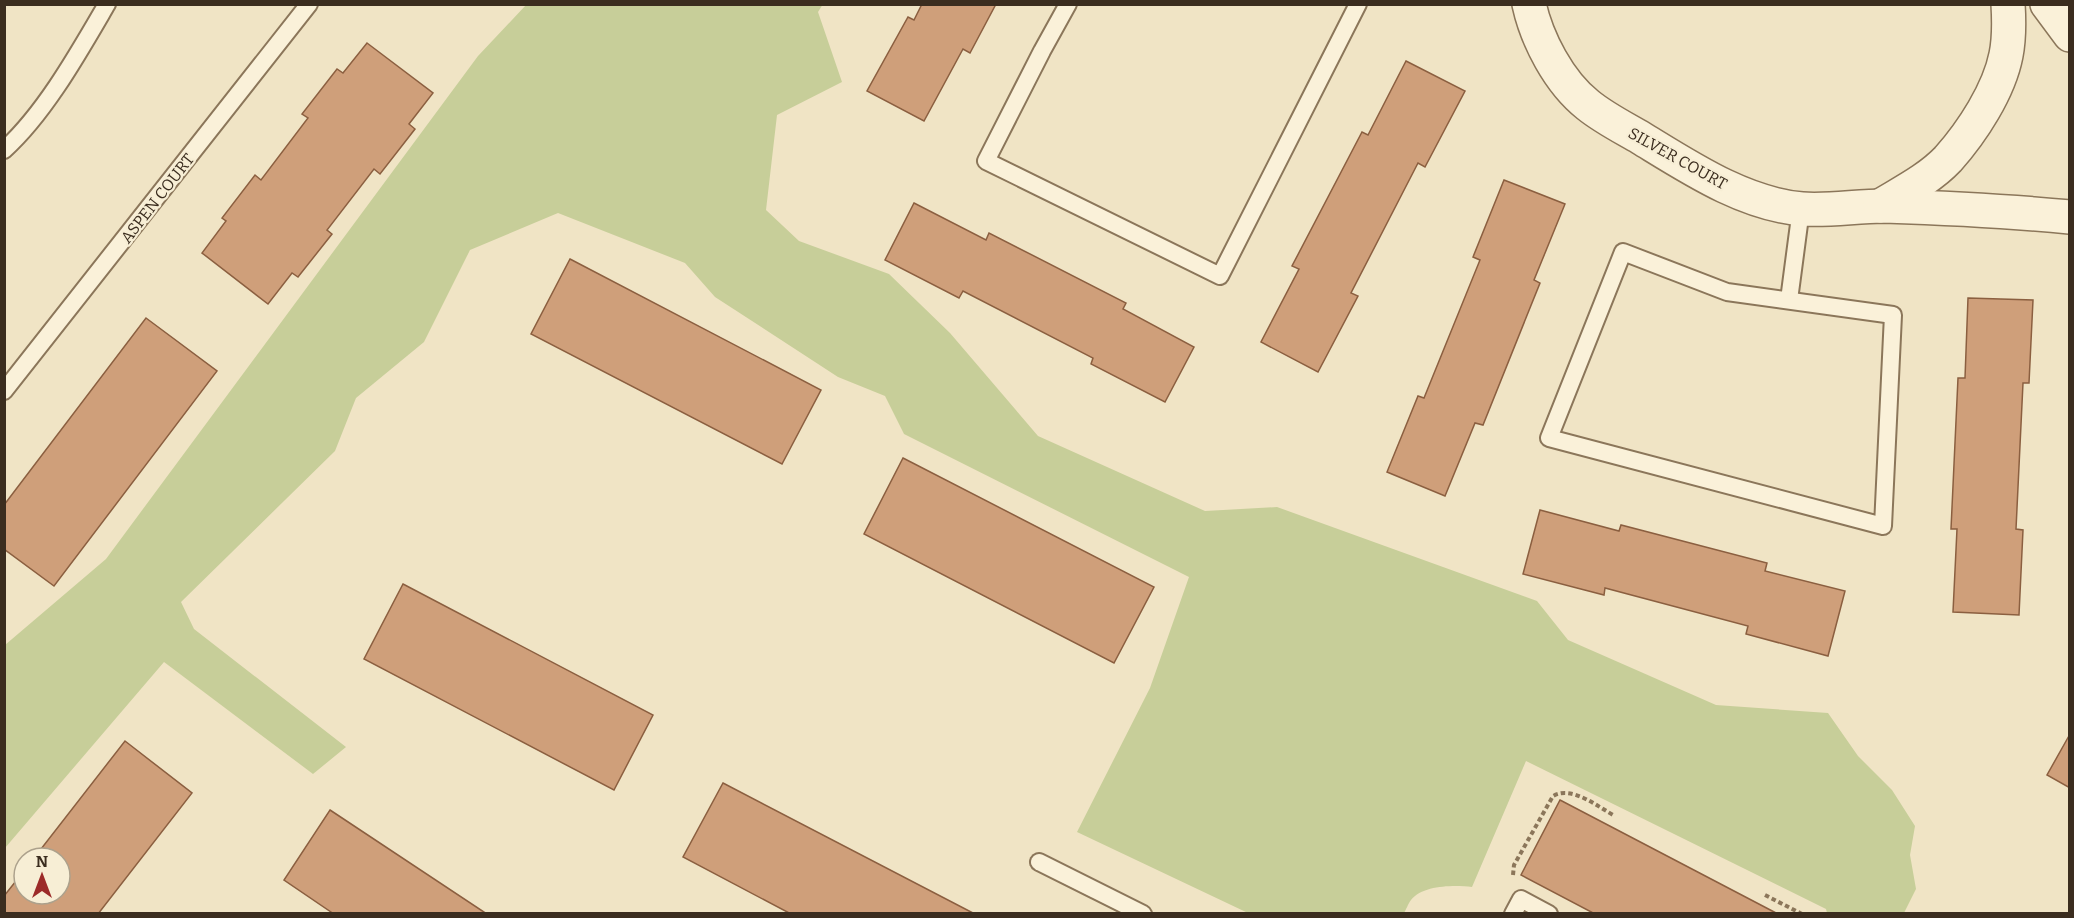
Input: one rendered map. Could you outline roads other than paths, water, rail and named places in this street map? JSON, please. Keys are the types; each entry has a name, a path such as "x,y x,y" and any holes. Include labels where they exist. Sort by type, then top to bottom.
{"street":[{"name":"SILVER COURT","path":"1528,4 1547,53 1562,76 1587,104 1719,183 1770,203 1801,209 1840,210 1880,206 1994,210 2070,217"},
{"path":"1880,206 1917,184 1948,159 1975,122 1995,89 2007,54 2008,4"},
{"path":"2047,4 2070,35"}],"lane":[{"path":"4,150 47,99 85,43 107,4"},
{"name":"ASPEN COURT","path":"4,391 309,4"},
{"path":"1068,4 986,161 1220,276 1358,4"},
{"path":"1789,300 1801,209"},
{"path":"1623,252 1727,292 1789,300 1893,315 1883,526 1549,438 1623,252"},
{"path":"1039,862 1143,914"},
{"path":"1515,910 1521,899 1549,914"}]}
